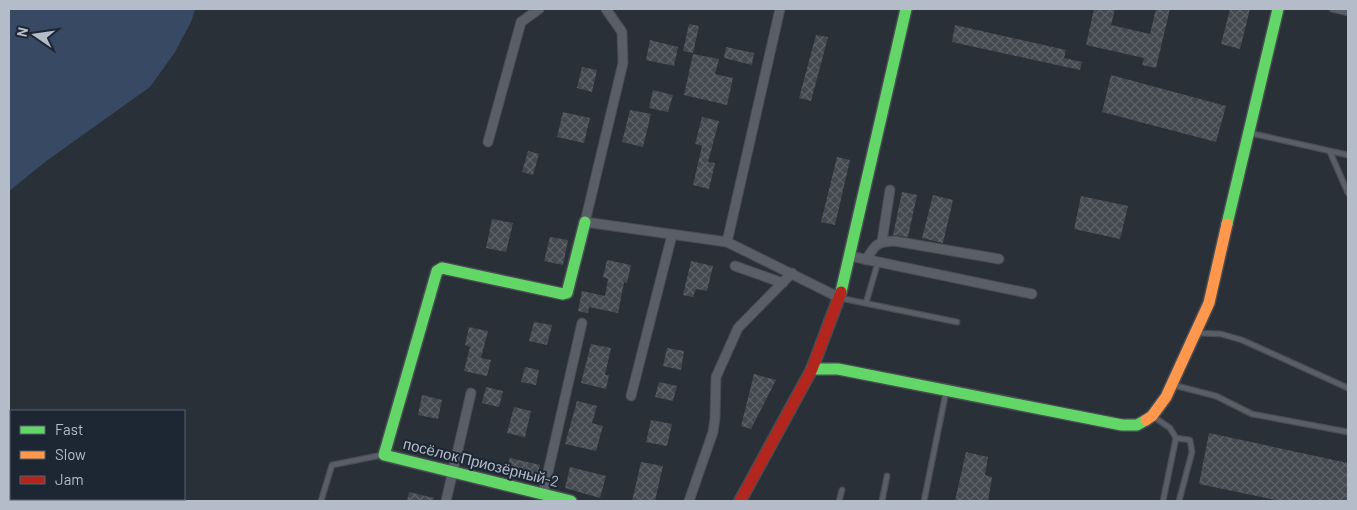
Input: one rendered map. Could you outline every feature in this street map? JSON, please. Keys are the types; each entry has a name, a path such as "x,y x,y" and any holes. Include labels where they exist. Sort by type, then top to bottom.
{"street":[{"path":"488,142 521,22 539,9"},
{"path":"384,455 437,271 442,268 563,294 567,293 623,63 622,32 606,9"},
{"path":"727,242 780,9"},
{"path":"740,501 812,369 840,298 906,9"},
{"path":"812,369 838,369 1122,425 1137,425 1152,416 1166,397 1209,303 1278,9"},
{"path":"882,241 890,190"},
{"path":"585,222 672,236 727,242 840,298"},
{"path":"632,396 672,236"},
{"path":"866,260 875,246 882,241 894,241 999,259"},
{"path":"850,256 1032,294"},
{"path":"735,266 782,283"},
{"path":"689,501 713,432 716,377 738,328 792,273"},
{"path":"543,494 582,323"},
{"path":"446,501 470,393"},
{"name":"посёлок Приозёрный-2","path":"384,455 564,500"}],"lane":[{"path":"1332,9 1348,13"},
{"path":"1249,133 1348,156"},
{"path":"1330,152 1348,193"},
{"path":"866,303 878,262"},
{"path":"840,298 956,322"},
{"path":"1196,333 1221,334 1242,340 1348,388"},
{"path":"1172,385 1216,396 1252,414 1348,432"},
{"path":"924,501 946,390"},
{"path":"1152,416 1170,428 1176,438 1163,501"},
{"path":"1176,438 1190,440 1192,452 1179,501"},
{"path":"321,501 332,465 384,455"},
{"path":"882,501 887,476"},
{"path":"839,501 842,490"}],"water":[{"path":"9,9 195,10 191,22 175,52 150,87 49,159 9,191"}],"building":[{"path":"1094,9 1115,9 1111,25 1150,34 1156,9 1170,9 1156,68 1142,65 1144,58 1086,45"},
{"path":"1230,9 1250,9 1240,49 1221,44"},
{"path":"689,24 699,26 693,53 683,51"},
{"path":"955,25 1066,50 1064,58 1082,62 1080,70 952,42"},
{"path":"816,35 828,37 811,101 799,98"},
{"path":"650,40 678,47 674,66 646,60"},
{"path":"726,47 754,53 752,65 724,58"},
{"path":"693,54 719,59 715,74 733,78 727,105 684,95"},
{"path":"582,67 597,70 592,92 577,88"},
{"path":"1111,75 1226,106 1216,142 1102,112"},
{"path":"653,90 673,95 668,112 649,108"},
{"path":"630,110 651,114 643,147 622,142"},
{"path":"563,112 590,118 584,143 557,137"},
{"path":"702,117 719,121 708,162 715,163 709,189 693,185 702,146 695,144"},
{"path":"528,151 539,154 533,175 522,172"},
{"path":"837,157 850,160 835,225 821,222"},
{"path":"902,192 917,195 908,237 893,235"},
{"path":"933,195 953,200 943,243 922,238"},
{"path":"1081,196 1128,206 1120,239 1074,229"},
{"path":"492,219 513,223 506,252 486,248"},
{"path":"550,237 568,240 563,265 544,261"},
{"path":"607,260 631,265 627,283 624,282 618,313 589,307 588,313 578,311 582,291 605,296 608,279 603,277"},
{"path":"691,261 713,266 707,291 696,289 693,297 683,295"},
{"path":"534,322 552,325 547,345 529,341"},
{"path":"469,327 488,331 481,358 491,360 487,376 464,371 470,347 465,345"},
{"path":"591,344 611,348 605,375 609,375 606,389 581,383"},
{"path":"667,348 684,351 681,370 663,366"},
{"path":"525,367 539,370 536,385 521,382"},
{"path":"754,374 776,380 751,429 741,426"},
{"path":"659,382 677,386 673,401 655,397"},
{"path":"486,387 503,391 499,407 482,403"},
{"path":"422,395 442,400 438,419 418,415"},
{"path":"577,401 597,406 592,423 603,426 596,451 565,444"},
{"path":"514,407 531,411 525,437 507,433"},
{"path":"651,420 672,424 667,446 646,442"},
{"path":"1209,433 1348,463 1348,501 1280,501 1199,484"},
{"path":"966,452 988,457 985,475 992,477 988,501 955,501"},
{"path":"510,458 540,465 536,481 506,473"},
{"path":"641,462 663,466 655,501 632,501"},
{"path":"570,467 606,476 600,498 565,488"},
{"path":"409,492 434,498 433,501 407,501"}],"traffic: fast":[{"path":"841,292 906,9"},
{"path":"1227,224 1278,9"},
{"path":"571,501 384,455 437,271 442,268 563,294 567,293 585,222"},
{"path":"812,369 838,369 1122,425 1137,425 1146,420"}],"traffic: slow":[{"path":"1146,420 1152,416 1166,397 1209,303 1227,224"}],"traffic: jam":[{"path":"740,501 812,369 841,292"}]}
